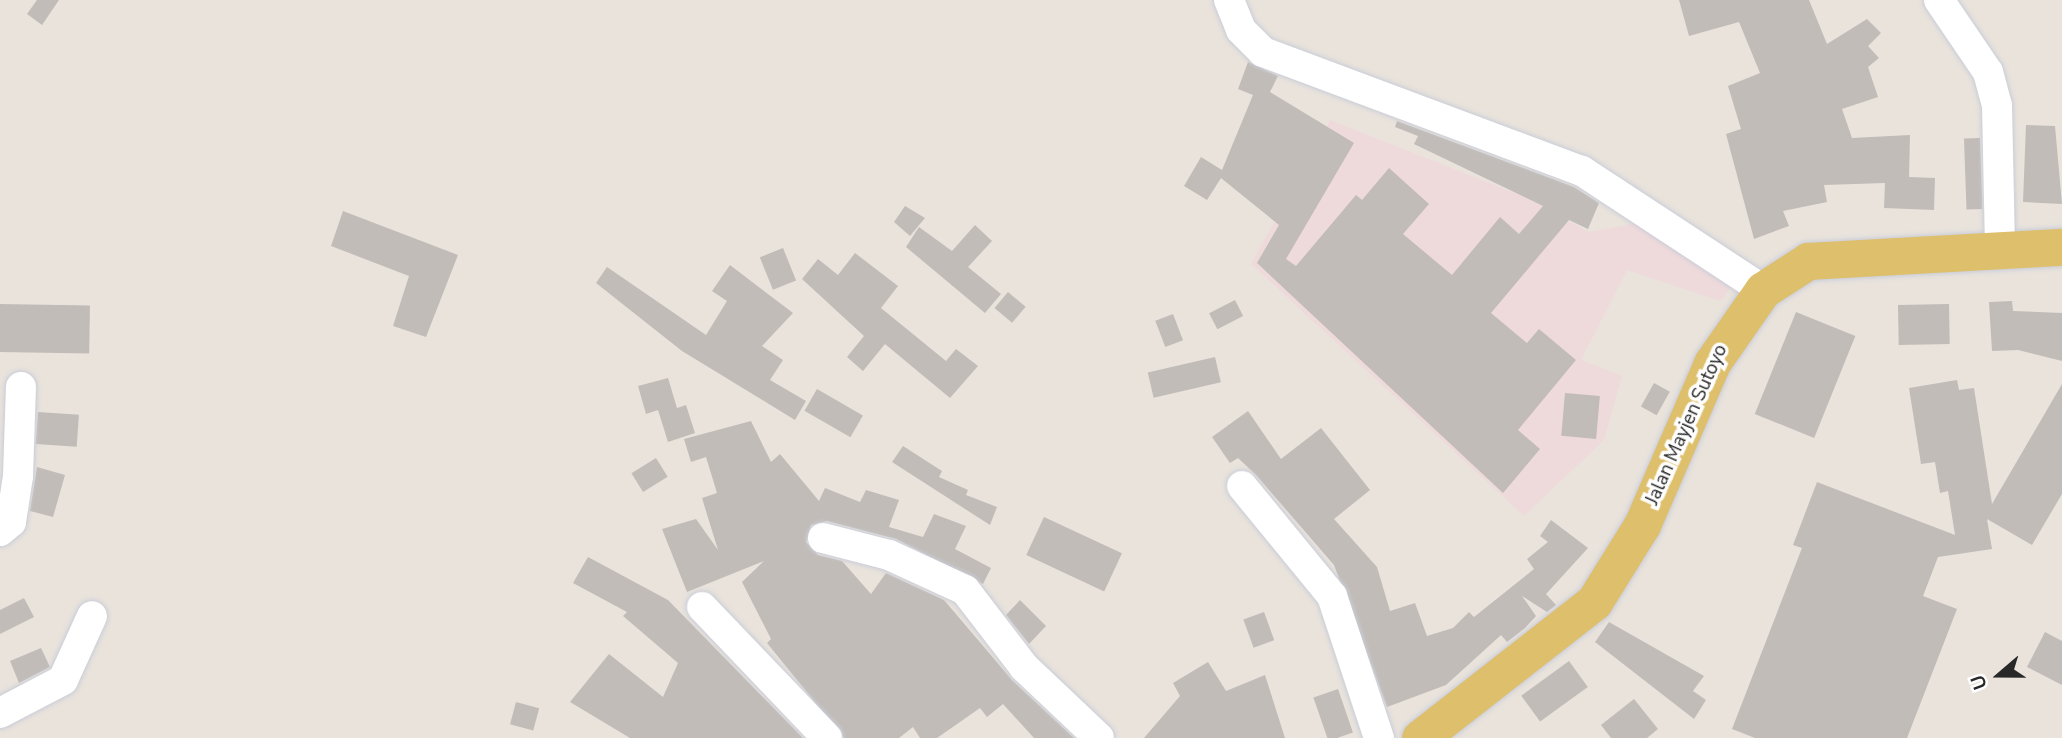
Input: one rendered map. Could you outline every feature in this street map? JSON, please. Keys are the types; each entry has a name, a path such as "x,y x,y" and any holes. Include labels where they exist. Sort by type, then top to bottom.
{"main road":[{"name":"Jalan Mayjen Sutoyo","path":"1420,738 1594,602 1642,525 1712,363 1763,290 1808,261 2000,247 2062,247"}],"street":[{"path":"1229,0 1241,30 1263,52 1582,171 1763,290"},
{"path":"1938,0 1987,72 1997,105 2000,247"},
{"path":"0,531 11,522 18,476 21,387"},
{"path":"1242,485 1332,596 1379,738"},
{"path":"823,538 889,555 965,590 1024,667 1099,738"},
{"path":"702,607 827,738"},
{"path":"0,713 67,676 92,615"}],"shaded area":[{"path":"1330,120 1525,197 1589,232 1643,222 1737,279 1721,301 1627,270 1581,360 1622,376 1604,440 1524,516 1251,264"}],"building":[{"path":"37,0 59,0 42,25 27,14"},
{"path":"1679,0 1809,0 1827,44 1867,19 1881,33 1868,46 1879,58 1868,67 1878,97 1842,109 1852,138 1910,135 1909,177 1935,178 1934,210 1884,208 1885,183 1824,185 1827,202 1783,211 1789,226 1754,239 1726,134 1741,129 1728,86 1760,73 1739,22 1689,36"},
{"path":"1248,62 1278,76 1270,92 1354,143 1286,259 1296,266 1356,195 1362,200 1389,168 1429,204 1403,234 1452,275 1500,217 1519,234 1543,206 1414,144 1418,136 1395,127 1397,121 1574,187 1599,203 1588,229 1569,220 1491,313 1527,343 1539,329 1576,360 1518,430 1540,449 1503,493 1257,263 1279,225 1221,178 1207,200 1184,186 1201,157 1222,170 1253,95 1238,89"},
{"path":"2026,125 2055,126 2062,204 2023,202"},
{"path":"1980,138 1982,209 1966,210 1964,139"},
{"path":"905,206 925,218 910,236 894,222"},
{"path":"343,211 458,255 426,337 393,326 409,276 331,246"},
{"path":"975,225 992,241 968,267 1001,294 985,313 906,247 919,227 952,251"},
{"path":"783,248 796,280 773,290 760,257"},
{"path":"855,253 898,286 881,308 946,361 956,349 978,366 950,398 885,344 863,371 847,357 864,336 802,279 818,259 838,275"},
{"path":"730,265 793,313 762,346 783,360 770,380 806,401 795,420 682,351 596,283 607,267 706,335 727,301 712,291"},
{"path":"1008,292 1026,307 1012,323 995,308"},
{"path":"1235,300 1243,316 1217,329 1209,313"},
{"path":"2012,301 2013,311 2062,313 2062,361 2018,350 1992,351 1989,302"},
{"path":"0,304 90,306 89,354 0,352"},
{"path":"1949,304 1950,344 1899,345 1898,305"},
{"path":"1796,312 1855,336 1814,438 1755,414"},
{"path":"1173,314 1183,340 1165,347 1155,321"},
{"path":"1215,357 1221,382 1154,398 1148,373"},
{"path":"668,378 677,408 686,405 695,433 668,442 658,410 646,414 638,386"},
{"path":"1957,380 1959,390 1974,388 1992,504 2062,384 2062,494 2032,545 1987,519 1992,549 1938,557 1923,596 1957,609 1907,738 1755,738 1732,729 1802,548 1793,545 1817,482 1955,535 1948,491 1940,493 1935,462 1921,464 1909,388"},
{"path":"1654,383 1670,392 1657,415 1641,407"},
{"path":"817,389 863,416 850,437 804,411"},
{"path":"1565,393 1600,396 1596,439 1561,436"},
{"path":"1248,411 1281,459 1321,428 1370,490 1334,519 1377,567 1390,611 1415,603 1427,636 1453,628 1469,612 1474,617 1534,569 1527,559 1548,542 1540,536 1551,520 1588,548 1546,594 1556,605 1547,612 1522,596 1536,616 1525,628 1507,642 1501,635 1446,685 1387,707 1334,565 1256,475 1238,458 1230,463 1212,437"},
{"path":"38,412 79,415 77,447 36,444"},
{"path":"751,421 771,462 780,454 819,501 825,488 860,502 866,490 899,500 889,527 923,537 934,514 966,526 955,549 991,568 983,584 896,539 827,521 811,525 806,542 818,555 842,561 871,594 886,573 944,600 1012,680 1074,738 1034,738 1003,704 987,717 980,708 937,738 920,738 913,727 899,738 844,738 767,643 771,639 742,582 764,561 687,592 662,529 696,519 718,550 702,498 717,493 706,457 691,462 684,439"},
{"path":"903,446 942,471 939,477 968,490 966,495 997,507 990,525 892,462"},
{"path":"656,458 668,477 643,492 631,473"},
{"path":"37,467 65,475 53,517 30,511"},
{"path":"1044,517 1122,553 1104,591 1026,555"},
{"path":"588,557 668,600 803,738 630,738 570,702 609,654 663,697 678,663 623,616 627,612 573,583"},
{"path":"24,598 34,617 0,634 0,610"},
{"path":"1020,600 1046,626 1029,644 1006,615"},
{"path":"1264,612 1274,640 1254,648 1243,620"},
{"path":"1609,622 1704,676 1693,691 1706,700 1694,719 1595,642"},
{"path":"2045,632 2062,641 2062,685 2027,667"},
{"path":"41,648 50,667 19,683 10,661"},
{"path":"1569,661 1588,687 1540,722 1521,696"},
{"path":"1208,662 1226,691 1265,675 1285,738 1144,738 1180,696 1173,683"},
{"path":"1338,689 1353,732 1327,738 1313,697"},
{"path":"1634,699 1658,729 1647,738 1611,738 1601,725"},
{"path":"516,702 539,708 533,730 510,724"}]}
